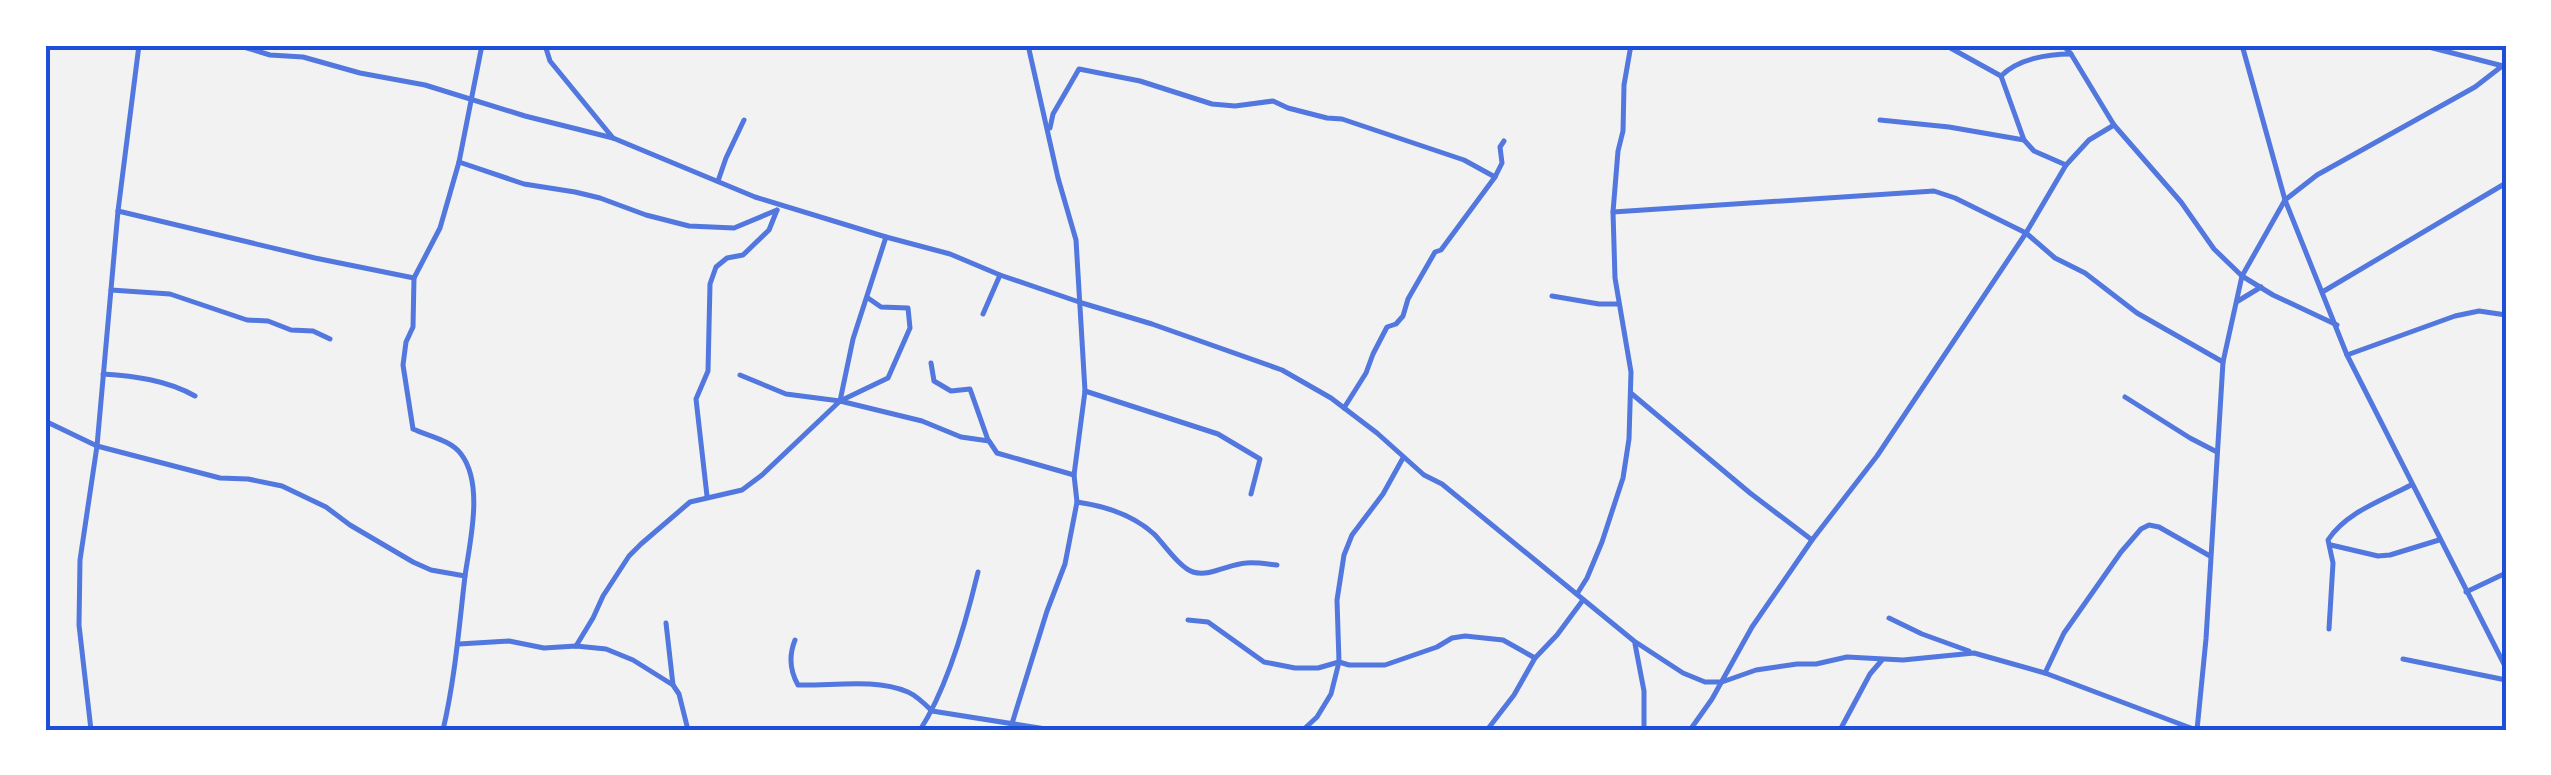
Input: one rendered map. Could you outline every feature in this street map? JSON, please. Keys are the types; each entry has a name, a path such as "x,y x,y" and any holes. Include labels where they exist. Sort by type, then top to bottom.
{"street":[{"path":"45,56 49,45"},
{"path":"90,730 79,625 80,576 138,45"},
{"path":"238,45 270,56 303,57 426,85 613,138 779,208 950,254 1000,275 1282,370 1331,398 1377,433 1424,475 1442,484 1634,641 1683,673 1705,682 1722,682 1773,666 1816,664 1847,657 1902,660 1974,653"},
{"path":"443,730 470,546 470,474 455,447 412,425 403,364 413,327 414,278 440,228 482,45"},
{"path":"544,45 550,61 613,138"},
{"path":"1011,727 1065,564 1076,502 1074,475 1085,391 1076,240 1026,45"},
{"path":"1577,594 1602,542 1623,478 1629,439 1629,354 1614,278 1613,212 1631,45"},
{"path":"1946,45 2001,76 2024,140 2034,150 2066,165"},
{"path":"2063,45 2114,125 2181,202 2214,249 2242,276 2337,325"},
{"path":"2242,45 2285,200 2348,355 2506,668"},
{"path":"2421,45 2504,65"},
{"path":"2001,76 2010,67 2032,59 2071,54"},
{"path":"1889,618 1974,653 2045,673 2197,730 2224,362 2242,276 2285,200 2316,176 2475,86 2504,65"},
{"path":"1049,133 1053,114 1078,69 1140,81 1212,104 1273,102 1327,118 1342,118 1464,160 1495,177"},
{"path":"718,182 744,120"},
{"path":"1880,120 2024,140"},
{"path":"1690,730 1752,627 1877,456 2026,233 2066,165 2090,140 2114,125"},
{"path":"1344,408 1388,327 1402,316 1435,252 1495,177 1502,163 1500,147 1504,141"},
{"path":"458,162 524,184 600,198 688,226 734,228 779,208"},
{"path":"2324,292 2506,183"},
{"path":"1613,212 1934,191 2026,233 2055,258 2085,273 2138,313 2224,362"},
{"path":"708,496 696,399 708,371 710,284 716,267 727,258 742,254 769,230 779,208"},
{"path":"118,211 414,278"},
{"path":"840,401 853,338 886,237"},
{"path":"982,314 1000,275"},
{"path":"2236,303 2260,287"},
{"path":"111,290 170,294 247,320 312,331 330,339"},
{"path":"1552,296 1619,304"},
{"path":"576,646 629,556 680,509 708,496 742,490 840,401 888,378 910,328 910,314 908,308 881,307 867,298"},
{"path":"2348,355 2454,316 2479,311 2506,315"},
{"path":"931,363 934,381 951,391 970,390 988,442 997,453 1074,475"},
{"path":"102,374 157,382 195,396"},
{"path":"740,375 786,394 840,401 988,442"},
{"path":"1085,391 1218,434 1249,452 1260,459 1251,494"},
{"path":"1631,394 1812,540"},
{"path":"2125,397 2218,452"},
{"path":"45,421 97,446 220,478 248,478 282,486 326,506 350,525 414,562 431,570 465,576"},
{"path":"1303,730 1317,717 1331,694 1339,662 1337,600 1344,555 1352,535 1383,494 1403,458"},
{"path":"2329,629 2333,564 2328,540 2340,524 2412,485"},
{"path":"1076,502 1103,506 1133,520 1152,532 1193,572 1210,572 1248,562 1277,565"},
{"path":"2045,673 2064,633 2121,552 2149,525 2210,556"},
{"path":"2330,545 2378,556 2439,540"},
{"path":"920,730 932,711 978,572"},
{"path":"2466,592 2506,572"},
{"path":"1487,730 1514,695 1535,658 1558,635 1583,600"},
{"path":"1188,620 1208,622 1264,662 1275,665 1385,665 1464,636 1504,640 1535,658"},
{"path":"666,622 674,686 688,730"},
{"path":"795,640 791,670 798,686 882,686 906,691 932,711 992,719 1011,727 1052,730"},
{"path":"458,644 509,641 544,648 606,649 634,660 674,686"},
{"path":"1634,641 1644,690 1644,730"},
{"path":"1840,730 1870,674 1883,659"},
{"path":"2403,659 2506,680"}]}
